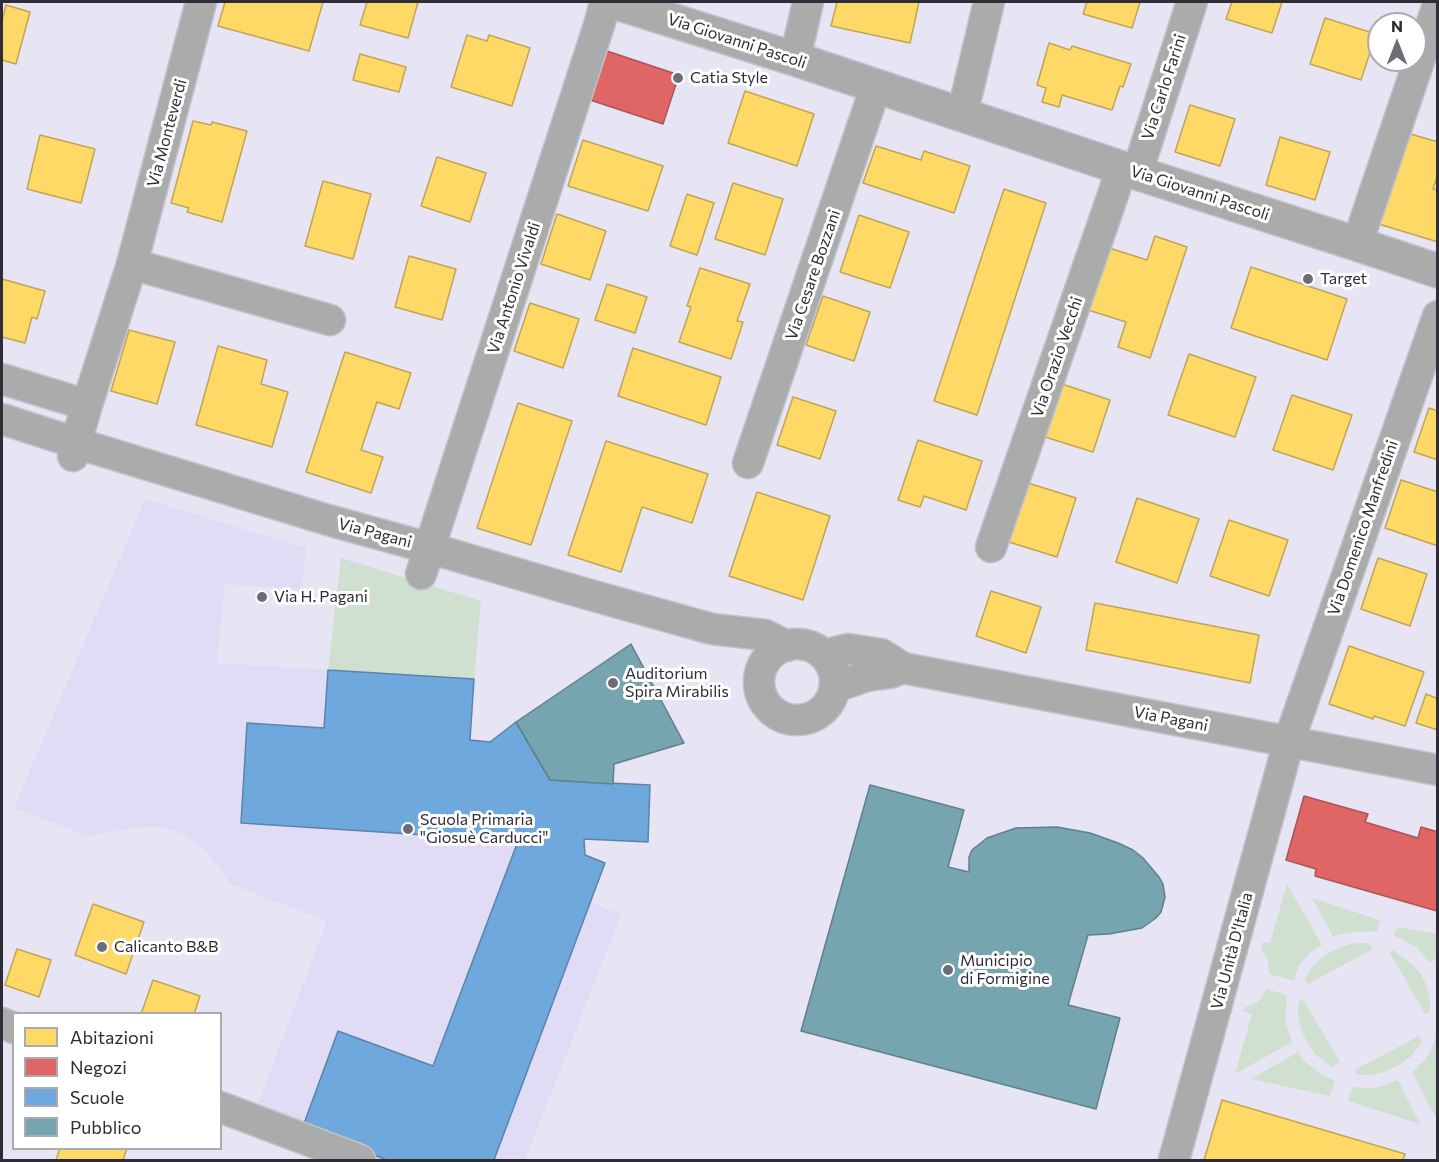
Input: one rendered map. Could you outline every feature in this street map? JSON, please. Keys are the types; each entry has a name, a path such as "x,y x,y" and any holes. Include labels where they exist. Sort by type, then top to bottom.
{"street":[{"name":"Via Monteverdi","path":"87,405 132,264 201,2"},
{"name":"Via Antonio Vivaldi","path":"425,561 605,2"},
{"name":"Via Giovanni Pascoli","path":"614,2 795,59 1437,271"},
{"path":"795,59 808,2"},
{"path":"962,115 990,2"},
{"name":"Via Carlo Farini","path":"1129,170 1192,2"},
{"path":"1357,244 1437,5"},
{"name":"Via Cesare Bozzani","path":"748,463 876,86"},
{"name":"Via Orazio Vecchi","path":"991,547 1114,189 1129,170"},
{"path":"132,264 330,320"},
{"name":"Via Domenico Manfredini","path":"1289,741 1437,315"},
{"path":"2,379 87,405 74,449"},
{"name":"Via Pagani","path":"2,419 74,449 328,520 425,561 587,594 712,629"},
{"path":"712,629 765,636 787,646"},
{"path":"712,629 743,648 761,671"},
{"path":"803,644 824,655 833,669 835,687 830,701 820,713 806,719 789,719 768,707 761,693 759,682 761,671 768,657 780,648 803,644"},
{"path":"824,655 848,649 880,654 903,668"},
{"path":"835,687 867,676 890,673 903,668"},
{"name":"Via Pagani","path":"903,668 1437,770"},
{"name":"Via Unità D'Italia","path":"1174,1161 1289,741"},
{"path":"222,1108 360,1161"}],"shaded area":[{"name":"Scuola Primaria \"Giosuè Carducci\"","path":"145,499 306,548 302,590 225,584 217,663 474,679 471,740 490,741 516,722 648,842 584,840 585,855 605,863 591,902 621,915 525,1160 336,1160 250,1125 327,921 230,884 204,849 185,835 163,827 139,827 88,836 14,808"}],"green space":[{"path":"341,558 481,601 474,679 328,670"},
{"path":"1287,884 1322,945 1310,953 1299,965 1294,981 1269,974 1268,961 1261,947 1263,942 1270,943"},
{"path":"1312,898 1380,920 1377,931 1333,936"},
{"path":"1397,927 1437,934 1437,958 1430,963 1417,948 1394,935"},
{"path":"1356,943 1369,943 1373,949 1308,984 1305,979 1312,967 1322,958 1332,951"},
{"path":"1393,950 1413,965 1427,986 1430,1011 1426,1015 1389,952"},
{"path":"1266,989 1287,995 1285,1017 1292,1042 1235,1074 1252,1014 1243,1011 1244,1008 1257,1002"},
{"path":"1303,999 1340,1062 1332,1067 1316,1055 1301,1029 1298,1002"},
{"path":"1438,1035 1437,1120 1412,1072 1425,1060"},
{"path":"1419,1036 1422,1042 1411,1056 1399,1065 1385,1072 1357,1075 1355,1070"},
{"path":"1298,1052 1303,1060 1319,1073 1335,1081 1330,1096 1251,1079"},
{"path":"1398,1080 1420,1124 1348,1101 1353,1086 1376,1088"}],"building: Abitazioni":[{"path":"225,2 323,2 309,51 218,26"},
{"path":"367,2 418,2 408,38 360,25"},
{"path":"837,2 919,2 910,43 831,26"},
{"path":"1087,2 1140,2 1132,28 1083,14"},
{"path":"1232,2 1282,2 1272,33 1226,19"},
{"path":"6,5 30,12 16,64 2,60 2,21"},
{"path":"1325,18 1367,31 1367,62 1361,80 1310,64"},
{"path":"467,35 487,41 489,35 530,48 512,106 451,87"},
{"path":"1049,43 1070,50 1072,46 1131,64 1112,110 1062,95 1059,107 1042,102 1046,88 1037,85"},
{"path":"360,54 406,67 399,92 353,80"},
{"path":"745,91 814,114 797,166 728,143"},
{"path":"1190,105 1235,119 1220,166 1175,152"},
{"path":"193,121 211,125 212,122 247,131 222,222 187,212 189,208 171,203"},
{"path":"1400,131 1438,142 1438,174 1433,189 1438,190 1438,242 1372,222"},
{"path":"40,135 95,149 81,203 27,189"},
{"path":"1280,137 1330,152 1315,200 1266,185"},
{"path":"583,140 663,166 648,211 568,186"},
{"path":"876,146 921,160 924,151 970,166 954,213 863,183"},
{"path":"437,157 486,173 470,222 421,206"},
{"path":"323,181 371,194 353,259 305,246"},
{"path":"733,183 783,199 765,255 715,239"},
{"path":"1004,189 1046,203 977,415 934,401"},
{"path":"687,194 714,203 697,255 670,246"},
{"path":"557,214 606,231 590,280 541,264"},
{"path":"859,215 909,232 890,288 840,272"},
{"path":"1155,236 1187,247 1150,358 1118,347 1126,322 1088,310 1109,248 1147,260"},
{"path":"409,256 456,269 442,320 395,307"},
{"path":"1251,267 1347,299 1327,360 1231,328"},
{"path":"700,268 750,284 737,321 743,322 731,359 679,342 691,307 687,306"},
{"path":"2,279 45,291 37,319 32,317 25,343 2,337"},
{"path":"607,284 647,297 635,333 595,320"},
{"path":"823,296 870,312 854,361 806,345"},
{"path":"530,303 579,319 563,368 514,351"},
{"path":"129,330 175,342 157,404 111,391"},
{"path":"218,346 267,360 261,384 288,392 272,447 196,425"},
{"path":"633,348 721,377 706,425 618,396"},
{"path":"345,352 411,373 399,409 377,402 361,450 383,457 371,493 306,472"},
{"path":"1189,354 1256,377 1235,437 1168,415"},
{"path":"1062,384 1110,400 1093,452 1045,437"},
{"path":"1292,395 1352,415 1333,470 1273,450"},
{"path":"793,397 836,411 820,459 777,445"},
{"path":"518,403 572,421 531,545 477,528"},
{"path":"1429,408 1438,411 1438,460 1414,452"},
{"path":"918,440 982,461 966,510 924,496 920,507 898,500"},
{"path":"606,441 708,474 692,523 642,507 621,572 568,555"},
{"path":"1401,480 1438,492 1438,546 1385,528"},
{"path":"1028,483 1076,498 1057,557 1009,542"},
{"path":"757,492 830,516 803,600 729,576"},
{"path":"1137,498 1199,519 1177,583 1116,562"},
{"path":"1229,520 1288,540 1269,596 1210,576"},
{"path":"1378,558 1427,574 1410,626 1361,609"},
{"path":"991,591 1041,607 1026,653 976,636"},
{"path":"1095,603 1259,635 1250,683 1086,650"},
{"path":"1349,646 1424,672 1405,726 1374,716 1373,719 1329,704"},
{"path":"1426,694 1436,698 1438,694 1438,730 1416,723"},
{"path":"93,904 144,922 126,974 75,955"},
{"path":"17,949 51,960 39,997 5,985"},
{"path":"153,980 200,996 195,1012 142,1012"},
{"path":"1222,1100 1405,1154 1403,1160 1204,1160"},
{"path":"59,1150 126,1150 123,1160 56,1160"}],"building: Negozi":[{"path":"601,49 679,75 663,124 584,98"},
{"path":"1304,796 1368,814 1365,822 1418,838 1421,827 1438,832 1437,911 1315,876 1316,869 1286,860"}],"building: Scuole":[{"name":"Scuola Primaria \"Giosuè Carducci\"","path":"328,670 474,679 470,740 490,742 516,722 550,780 650,785 648,842 584,839 585,855 605,863 494,1160 387,1160 302,1129 338,1031 433,1066 518,841 241,823 247,723 324,728"}],"building: Pubblico":[{"name":"Auditorium Spira Mirabilis","path":"631,644 684,743 614,764 613,784 550,780 516,722"},
{"name":"Municipio di Formigine","path":"870,785 964,810 948,867 969,872 969,857 972,850 987,838 1016,828 1057,827 1090,833 1133,850 1159,877 1163,884 1165,897 1161,912 1156,918 1142,928 1088,935 1068,1005 1120,1018 1096,1109 801,1031"}],"place":[{"name":"Catia Style","path":"678,78"},
{"name":"Target","path":"1308,279"},
{"name":"Via H. Pagani","path":"262,597"},
{"name":"Auditorium Spira Mirabilis","path":"613,683"},
{"name":"Scuola Primaria \"Giosuè Carducci\"","path":"408,829"},
{"name":"Calicanto B&B","path":"102,947"},
{"name":"Municipio di Formigine","path":"948,970"}]}
